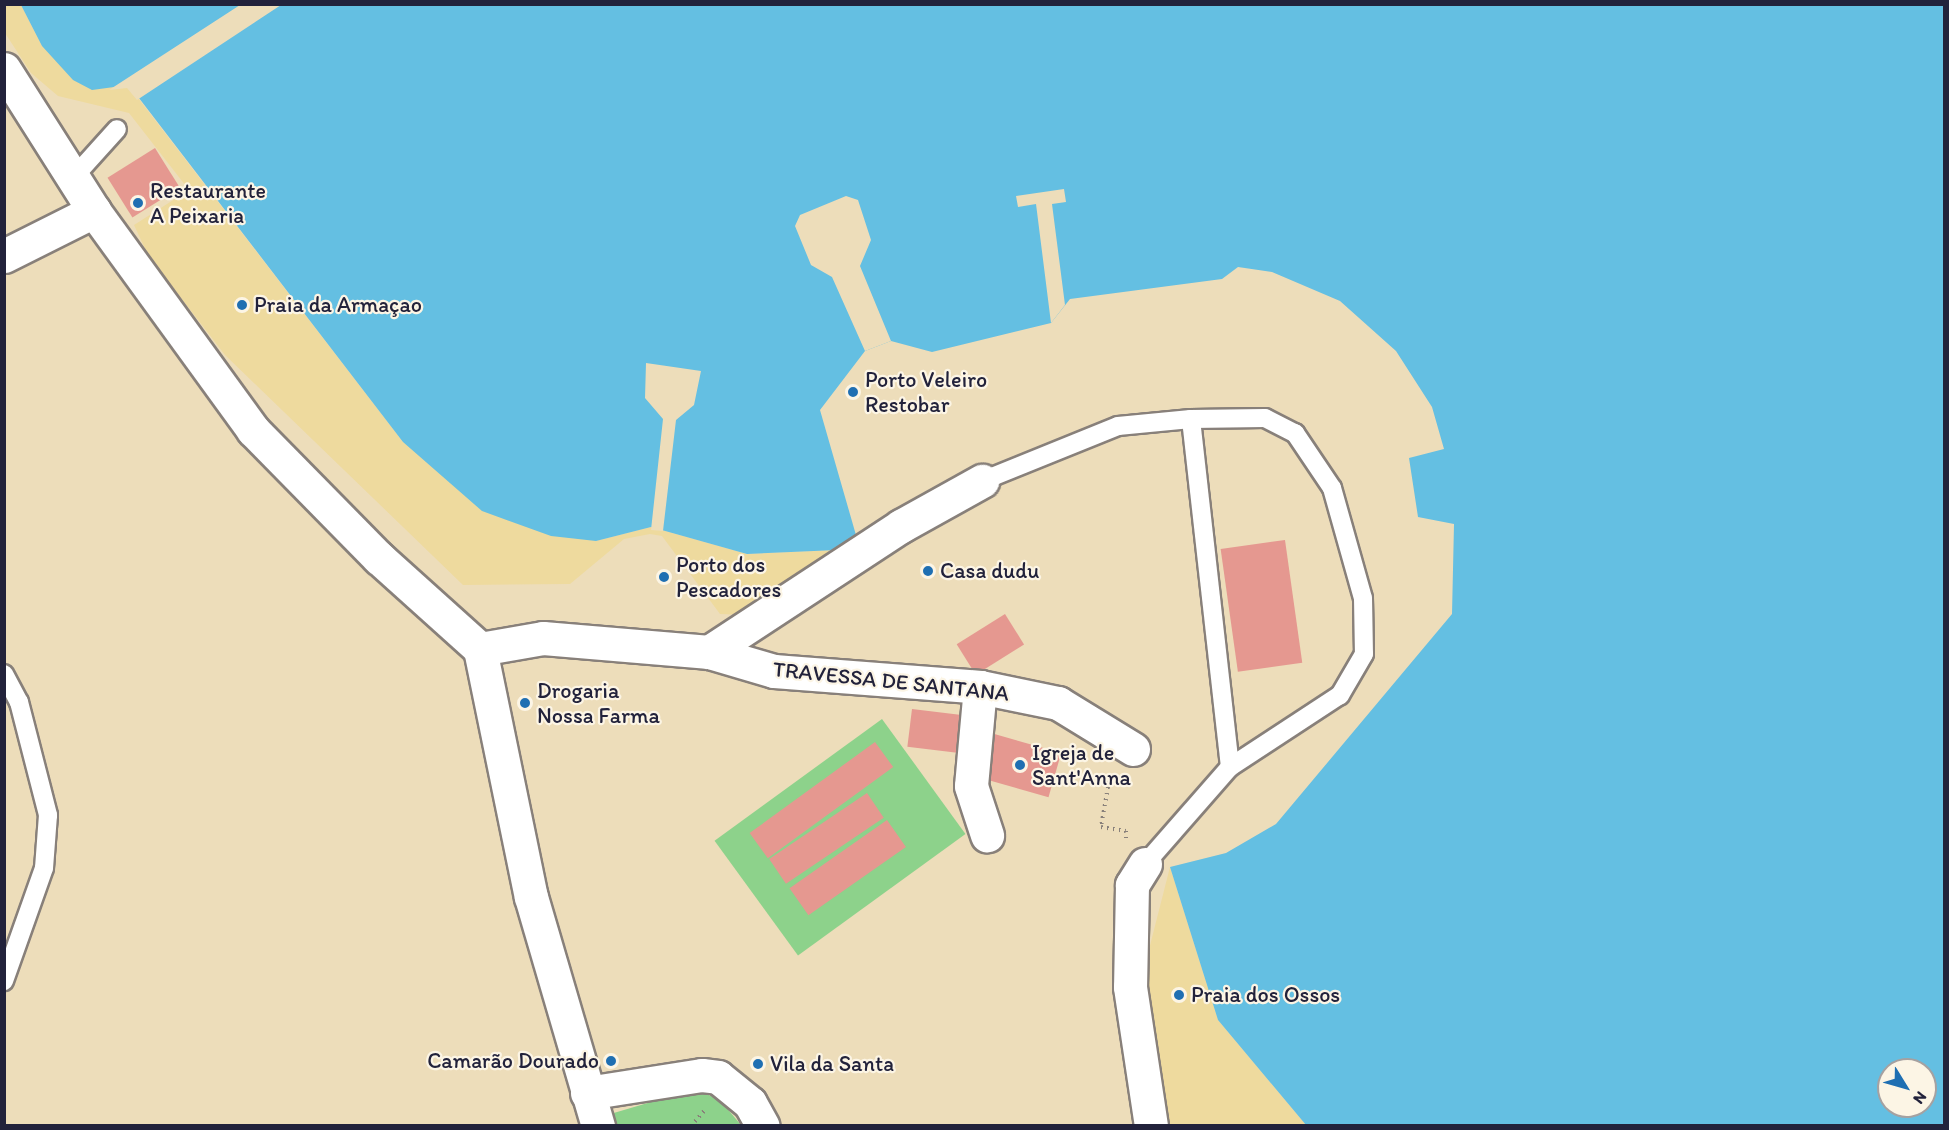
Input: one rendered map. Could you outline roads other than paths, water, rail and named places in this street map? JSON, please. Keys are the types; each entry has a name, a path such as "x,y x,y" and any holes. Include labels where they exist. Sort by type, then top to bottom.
{"street":[{"path":"4,69 94,211 253,430 379,558 480,649 531,897 598,1125"},
{"path":"4,256 94,211"},
{"path":"709,652 900,526 982,481"},
{"name":"TRAVESSA DE SANTANA","path":"480,649 543,638 709,652 774,671 980,687 1058,703 1133,749"},
{"path":"980,687 971,786 987,835"},
{"path":"1138,875 1130,987 1151,1125"},
{"path":"587,1093 702,1075 718,1077 750,1103 763,1125"}],"lane":[{"path":"72,179 117,129"},
{"path":"982,481 1118,426 1191,419 1265,418 1295,433 1332,488 1363,598 1364,654 1340,695 1230,767 1138,875"},
{"path":"1191,419 1230,767"},
{"path":"4,674 19,702 48,815 44,868 4,981"}],"water":[{"path":"21,5 1944,5 1944,1125 1306,1125 1218,1020 1170,867 1226,853 1276,824 1452,614 1454,524 1418,517 1409,458 1444,449 1432,407 1396,351 1340,301 1272,272 1238,267 1222,279 1070,299 1051,323 932,352 891,341 865,351 820,410 860,549 747,554 651,527 596,541 551,536 482,511 403,442 129,85 92,90 73,80 42,46"}],"place":[{"name":"Restaurante A Peixaria","path":"138,203"},
{"name":"Praia da Armaçao","path":"242,305"},
{"name":"Porto Veleiro Restobar","path":"853,392"},
{"name":"Casa dudu","path":"928,571"},
{"name":"Porto dos Pescadores","path":"664,577"},
{"name":"Drogaria Nossa Farma","path":"525,703"},
{"name":"Igreja de Sant'Anna","path":"1020,765"},
{"name":"Praia dos Ossos","path":"1179,995"},
{"name":"Camarão Dourado","path":"611,1061"},
{"name":"Vila da Santa","path":"758,1064"}]}
